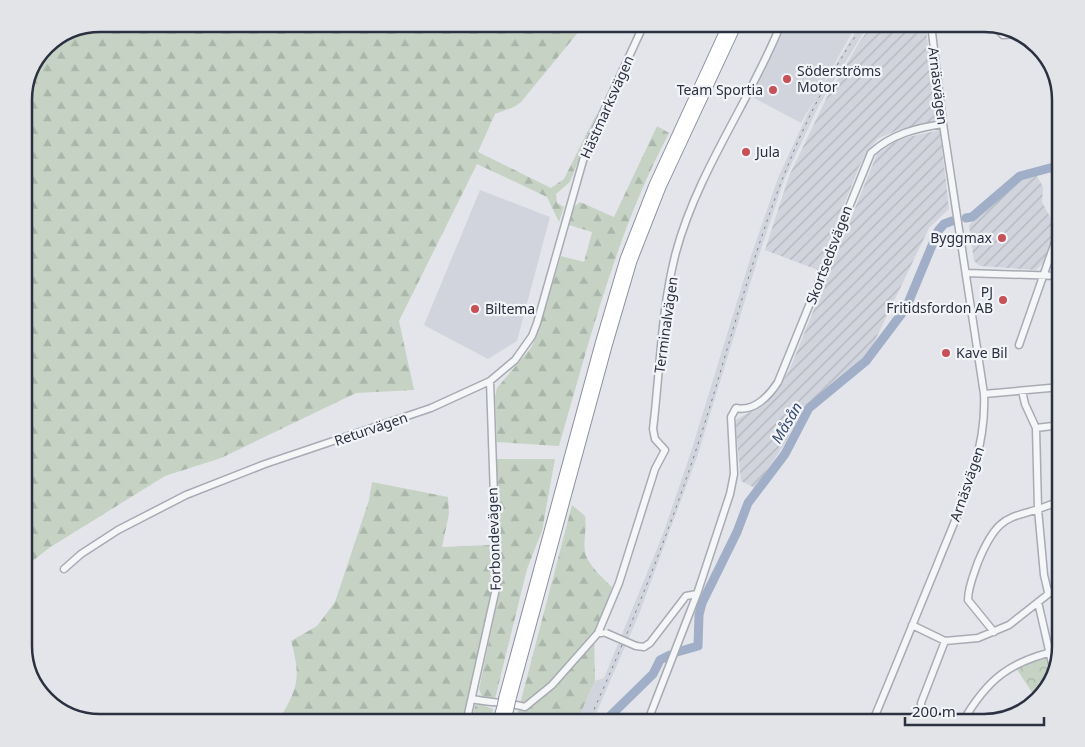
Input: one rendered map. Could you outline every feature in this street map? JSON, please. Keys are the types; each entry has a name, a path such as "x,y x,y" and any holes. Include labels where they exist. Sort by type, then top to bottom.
{"highway":[{"path":"505,714 506,703 600,344 625,259 654,185 724,33"},
{"path":"502,714 632,261 661,187 733,33"}],"street":[{"name":"Hästmarksvägen","path":"574,193 592,135 640,33"},
{"name":"Terminalvägen","path":"598,633 619,583 655,469 665,450 655,439 652,429 662,340 676,252 690,212 777,33"},
{"name":"Arnäsvägen","path":"876,714 978,456 985,420 984,394 943,124 932,33"},
{"name":"Skortsedsvägen","path":"697,594 730,494 734,474 731,416 736,408 742,410 754,405 771,392 778,382 871,153 883,142 896,135 943,124"},
{"name":"Returvägen","path":"64,569 81,554 118,530 186,495 265,464 431,408 490,381 515,360 532,336 574,193"},
{"path":"1019,345 1052,251"},
{"path":"966,273 1052,275"},
{"name":"Forbondevägen","path":"468,714 497,584 490,381"},
{"path":"984,394 1052,388"},
{"path":"1022,391 1025,404 1036,428 1038,509 1044,575 1048,592"},
{"path":"1036,428 1052,426"},
{"path":"994,632 968,600 975,570 994,529 1012,517 1052,504"},
{"path":"912,626 945,641 978,638 1009,624 1052,590"},
{"path":"472,699 490,702 498,701 524,707 552,685 598,633 606,633 636,646 644,647 650,643 686,596 697,594"},
{"path":"650,714 697,594"},
{"path":"1038,602 1051,658"},
{"path":"923,714 922,703 945,641"},
{"path":"967,714 980,693 1001,672 1019,662 1050,652"}],"shaded area":[{"path":"783,33 852,33 801,123 752,97"},
{"path":"855,33 863,33 819,105 784,180 697,457 639,614 596,714 580,714 595,681 604,678 663,534 690,455 751,256 778,178 813,102"},
{"path":"866,33 926,33 939,120 896,131 879,138 868,150 859,167 818,270 765,250 789,176 827,97"},
{"path":"940,130 949,209 929,228 867,357 832,385 799,417 784,445 755,488 741,481 735,420 763,405 778,389 789,371 877,154 899,139"},
{"path":"1037,176 1043,187 1042,202 1052,220 1052,236 1044,262 1036,270 980,266 974,261 969,225 1022,178"},
{"path":"480,190 550,217 517,341 488,359 424,325"}],"green space":[{"path":"101,33 578,33 521,102 514,107 495,114 478,152 551,188 564,179 597,113 570,182 556,194 557,203 564,207 559,222 547,197 477,164 399,321 414,390 356,393 221,458 165,476 49,548 33,561 33,96 38,75 52,52 75,38 87,34"},
{"path":"657,126 669,133 634,208 606,286 559,446 497,442 495,397 497,388 531,348 538,332 561,256 584,262 592,232 569,225 574,207 580,202 614,217"},
{"path":"496,459 555,459 542,531 527,569 495,699 482,697 479,689 501,584"},
{"path":"372,482 448,497 449,514 442,547 491,545 491,598 464,714 282,714 296,684 296,666 291,641 317,626 335,602 369,500"},
{"path":"572,505 585,516 586,557 596,571 612,587 606,608 594,632 595,681 580,714 517,714"},
{"path":"1041,658 1045,658 1050,666 1041,684 1033,694 1016,668"},
{"path":"479,704 493,709 492,714 473,714 475,706"}],"waterway":[{"name":"Måsån","path":"966,218 972,217 1020,176 1052,167"},
{"name":"Måsån","path":"677,652 698,646 699,615 702,603 737,532 748,503 785,454 809,408 866,361 906,308 938,231 944,224 952,221"},
{"name":"Måsån","path":"612,714 653,674 660,660 670,655"}],"railway":[{"path":"592,714 637,610 681,494 707,416 753,263 788,164 810,116 835,69 858,33"}],"place":[{"name":"Söderströms Motor","path":"787,79"},
{"name":"Team Sportia","path":"773,90"},
{"name":"Jula","path":"746,152"},
{"name":"Byggmax","path":"1002,238"},
{"name":"PJ Fritidsfordon AB","path":"1003,300"},
{"name":"Biltema","path":"475,309"},
{"name":"Kave Bil","path":"946,353"}]}
